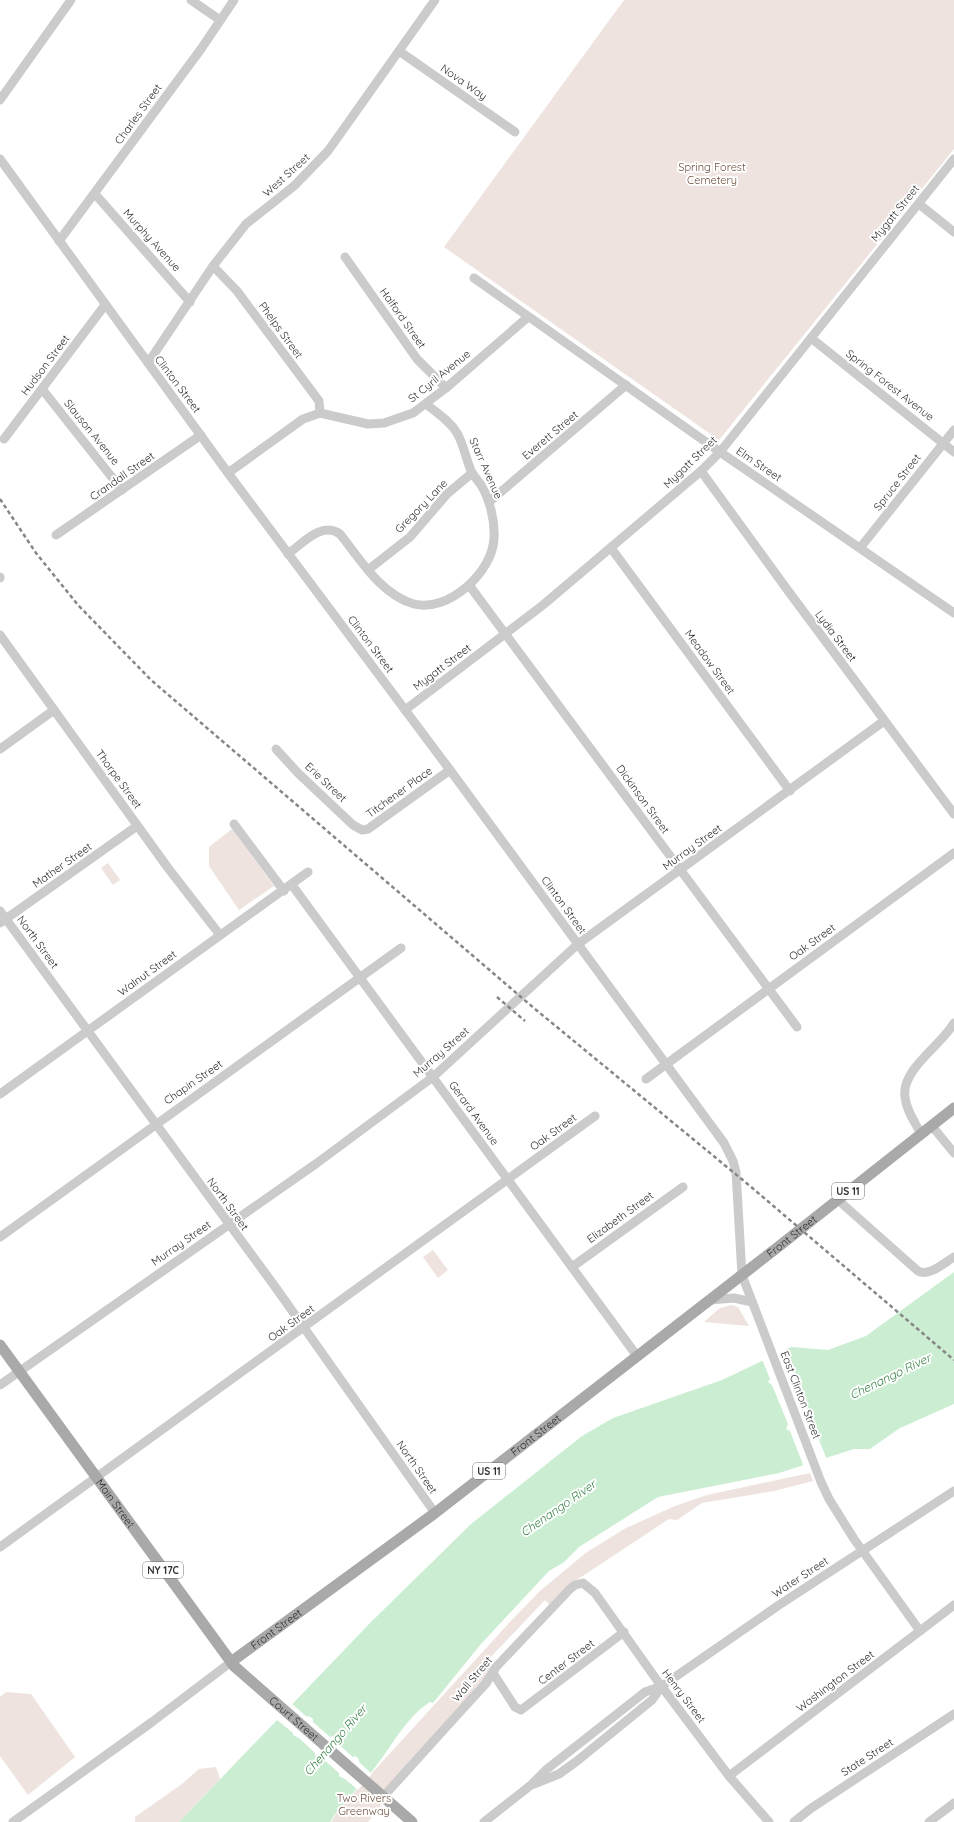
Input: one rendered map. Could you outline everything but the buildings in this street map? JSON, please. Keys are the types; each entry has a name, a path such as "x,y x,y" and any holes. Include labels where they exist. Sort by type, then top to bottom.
{"main road":[{"name":"Front Street","path":"231,1662 435,1513 710,1300 954,1108"},
{"name":"Main Street","path":"0,1345 231,1662"},
{"name":"Court Street","path":"231,1662 275,1704 412,1822"}],"street":[{"path":"0,100 72,0"},
{"path":"190,0 220,20"},
{"name":"Charles Street","path":"59,241 201,49 234,0"},
{"name":"West Street","path":"148,363 213,266 246,224 294,186 328,151 435,0"},
{"name":"Nova Way","path":"399,51 515,132"},
{"name":"Clinton Street","path":"0,159 228,473 450,770 724,1143"},
{"name":"Mygatt Street","path":"405,710 506,634 702,471 720,452 954,159"},
{"name":"Murphy Avenue","path":"95,194 190,302"},
{"path":"918,204 954,232"},
{"name":"Halford Street","path":"345,258 417,358 446,388"},
{"name":"Phelps Street","path":"213,266 238,291 318,401 320,413"},
{"name":"Elm Street","path":"474,278 720,452 954,613"},
{"name":"Hudson Street","path":"4,439 105,305"},
{"name":"St Cyril Avenue","path":"320,413 368,424 384,423 413,413 446,388 528,317"},
{"name":"Spring Forest Avenue","path":"811,338 954,452"},
{"name":"Everett Street","path":"489,502 626,385"},
{"name":"Slauson Avenue","path":"42,389 122,490"},
{"name":"Starr Avenue","path":"288,554 320,531 334,529 340,534 368,570 392,593 413,604 428,606 437,605 451,598 469,585 483,568 492,551 494,539 493,520 489,502 472,473 458,434 445,419 426,404"},
{"path":"228,473 303,419 320,413"},
{"name":"Spruce Street","path":"860,548 954,430"},
{"name":"Crandall Street","path":"56,535 201,435"},
{"name":"Lydia Street","path":"702,471 884,721 954,814"},
{"name":"Gregory Lane","path":"368,570 410,537 447,494 472,473"},
{"name":"Meadow Street","path":"611,548 790,791"},
{"name":"Dickinson Street","path":"469,585 797,1028"},
{"name":"Thorpe Street","path":"0,635 138,826 220,935"},
{"path":"0,749 54,710"},
{"name":"Murray Street","path":"0,1385 317,1163 433,1077 578,944 790,791 884,721"},
{"name":"Erie Street","path":"276,749 298,773 354,825 362,830"},
{"name":"Titchener Place","path":"362,830 368,829 450,770"},
{"path":"234,824 284,891"},
{"name":"Mather Street","path":"3,921 138,826"},
{"name":"Oak Street","path":"646,1079 954,853"},
{"name":"Walnut Street","path":"0,1094 220,935 284,891 308,872"},
{"name":"Gerard Avenue","path":"292,885 637,1356"},
{"name":"North Street","path":"0,911 3,921 88,1030 435,1513"},
{"name":"Chapin Street","path":"0,1237 401,948"},
{"path":"921,1134 908,1108 905,1096 908,1078 950,1030 954,1023"},
{"name":"Oak Street","path":"0,1547 304,1329 595,1116"},
{"path":"932,1126 954,1153"},
{"name":"East Clinton Street","path":"724,1143 736,1172 742,1274 821,1482 829,1499 862,1550 920,1631"},
{"name":"Elizabeth Street","path":"572,1267 683,1187"},
{"path":"838,1200 889,1246 922,1273 929,1272 954,1257"},
{"path":"710,1300 734,1298 752,1302"},
{"name":"Water Street","path":"484,1822 531,1785 547,1769 645,1692 662,1686 718,1646 954,1491"},
{"name":"Henry Street","path":"583,1583 593,1591 729,1776 769,1822"},
{"name":"Wall Street","path":"379,1794 486,1683 496,1668 570,1589 575,1585 583,1583"},
{"name":"Washington Street","path":"729,1776 954,1605"},
{"name":"Center Street","path":"493,1673 515,1707 521,1710 624,1632"},
{"name":"Front Street","path":"13,1822 152,1722 231,1662"},
{"name":"State Street","path":"794,1822 810,1809 954,1714"},
{"path":"929,1822 954,1803"}],"green space":[{"name":"Spring Forest Cemetery","path":"624,0 954,0 954,149 719,440 444,247"},
{"path":"232,829 274,886 239,910 209,866 209,847"},
{"path":"108,863 120,880 113,885 101,868"},
{"path":"433,1250 448,1270 438,1278 423,1257"},
{"path":"731,1305 738,1307 749,1326 704,1322 720,1308"},
{"name":"Two Rivers Greenway","path":"810,1473 813,1481 774,1491 702,1503 677,1520 669,1519 572,1583 550,1605 545,1600 488,1660 492,1666 485,1675 492,1684 391,1792 368,1822 331,1822 340,1808 509,1623 540,1591 587,1552 626,1528 675,1506 707,1495"},
{"path":"6,1692 31,1694 75,1757 28,1795 0,1756 0,1697"},
{"path":"216,1767 220,1779 179,1822 135,1822 135,1817 182,1784 199,1769"}],"water":[{"name":"Chenango River","path":"954,1272 954,1404 900,1428 870,1449 854,1449 779,1473 658,1497 579,1547 563,1563 549,1571 481,1644 433,1703 430,1702 413,1716 373,1770 340,1808 330,1822 179,1822 371,1622 471,1524 582,1436 613,1418 722,1380 791,1347 828,1350 866,1336"}],"pier":[{"path":"784,1348 792,1370 795,1372 794,1375 810,1416 814,1418 812,1422 827,1460 804,1467 790,1431 786,1429 788,1424 772,1385 768,1382 770,1379 762,1359"},
{"path":"291,1703 307,1717 309,1716 313,1719 313,1722 330,1737 333,1736 337,1740 336,1742 353,1757 356,1756 359,1762 372,1774 358,1790 339,1776 339,1773 322,1758 319,1759 315,1753 299,1738 293,1735 293,1733 276,1719"}],"railway":[{"path":"0,499 36,553 78,605 151,680 535,1009 750,1186 954,1360"},
{"path":"497,997 525,1021"}]}
